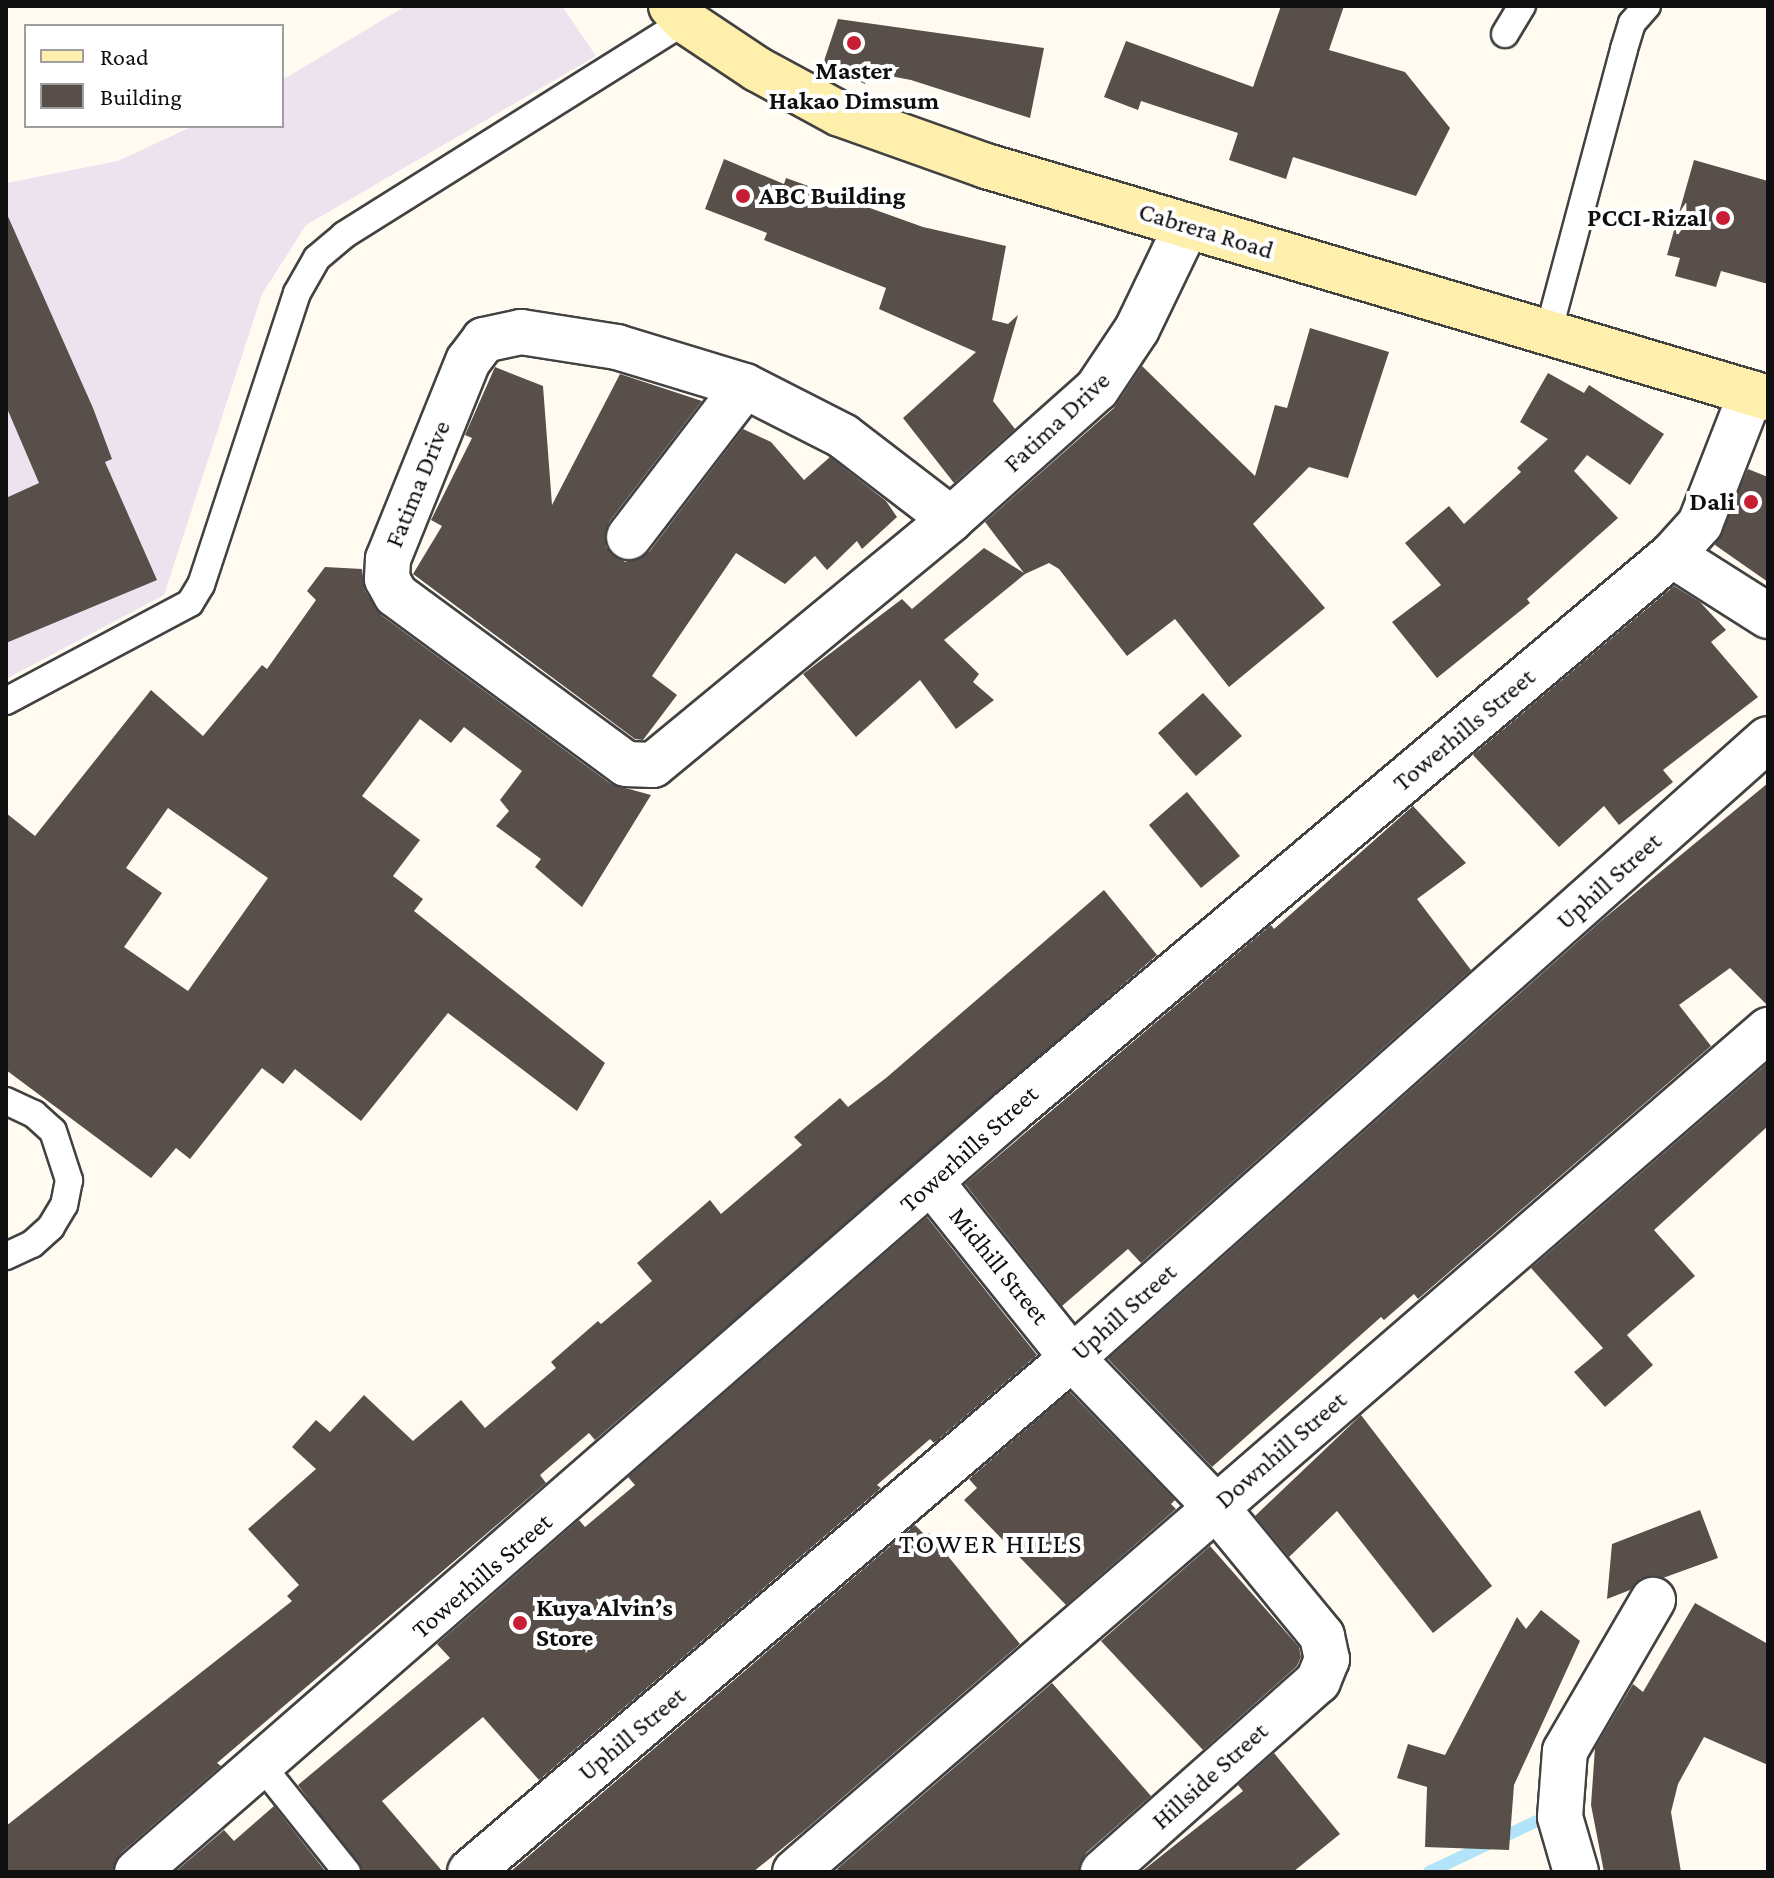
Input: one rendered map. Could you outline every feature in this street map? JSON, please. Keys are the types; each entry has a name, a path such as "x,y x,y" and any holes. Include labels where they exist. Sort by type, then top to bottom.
{"main road":[{"name":"Cabrera Road","path":"678,14 840,114 986,166 1759,396"}],"street":[{"name":"Fatima Drive","path":"951,519 843,436 745,386 617,347 521,332 484,340 468,361 388,559 387,579 396,595 626,764 653,765 951,519 1109,376 1187,225"},
{"path":"629,537 745,386"},
{"name":"Towerhills Street","path":"137,1872 932,1183 1672,555 1700,524 1759,396"},
{"path":"1672,555 1768,616"},
{"name":"Uphill Street","path":"470,1872 1072,1358 1768,739"},
{"name":"Downhill Street","path":"795,1872 1768,1030"},
{"name":"Midhill Street","path":"932,1183 1072,1358 1215,1506 1322,1636 1327,1659 1318,1681"},
{"path":"1576,1872 1560,1817 1565,1751 1653,1600"},
{"name":"Hillside Street","path":"1103,1872 1318,1681"}],"lane":[{"path":"1505,34 1522,6"},
{"path":"1548,333 1624,49 1632,23 1647,6"},
{"path":"6,701 190,603 201,585 297,293 317,258 344,235 678,14"},
{"path":"6,1101 34,1114 53,1131 69,1180 64,1205 51,1227 32,1244 6,1256"},
{"path":"262,1766 347,1872"}],"shaded area":[{"path":"406,6 562,6 596,56 306,225 262,294 164,595 6,679 6,183 118,161 189,128 284,128 284,79"}],"building":[{"path":"1281,6 1344,6 1329,50 1405,72 1450,128 1416,196 1293,157 1286,179 1229,160 1238,133 1141,101 1138,110 1104,97 1126,41 1253,87"},
{"path":"838,19 1044,48 1030,118 911,80 869,72 865,84 823,64"},
{"path":"724,159 784,184 786,178 923,227 1006,246 992,320 1008,324 1018,315 993,401 1015,429 954,483 903,418 976,352 879,309 886,288 764,240 767,233 705,209"},
{"name":"PCCI-Rizal","path":"1694,160 1768,181 1768,284 1721,271 1716,287 1675,276 1680,258 1667,255"},
{"path":"6,212 93,408 112,459 105,462 157,580 6,643 6,498 39,483 6,406"},
{"path":"1310,328 1389,352 1348,478 1309,467 1253,524 1325,608 1229,687 1175,619 1127,656 1059,569 1049,563 1025,574 944,640 979,674 973,682 994,700 956,729 920,680 856,737 803,674 902,599 912,609 984,548 1024,573 985,522 1114,408 1142,366 1255,476 1275,405 1287,408"},
{"path":"495,367 543,386 552,505 620,374 702,401 609,522 606,547 625,562 649,552 743,429 771,442 804,480 830,457 886,501 897,517 862,549 857,541 827,570 815,556 785,584 736,553 652,676 677,695 643,740 635,739 413,574 442,526 431,520 472,438 465,435"},
{"path":"1548,373 1584,393 1589,385 1664,434 1630,485 1587,455 1574,471 1618,518 1527,599 1530,603 1437,678 1392,622 1441,585 1405,543 1449,506 1464,524 1521,472 1517,468 1548,439 1520,422"},
{"path":"1748,469 1768,477 1768,582 1715,545"},
{"path":"325,567 362,569 365,591 381,615 611,784 651,795 582,907 535,867 541,859 496,826 509,811 500,800 522,771 464,727 451,743 420,719 362,796 420,840 393,876 423,899 414,911 605,1063 577,1111 448,1013 361,1121 295,1069 283,1084 262,1068 190,1159 176,1148 151,1178 6,1070 6,813 35,836 151,690 203,736 262,665 267,669 316,600 307,591","holes":["168,808 268,878 188,991 124,947 162,893 126,868"]},
{"path":"1674,586 1700,602 1726,630 1711,642 1758,697 1663,770 1673,782 1619,825 1604,806 1559,847 1473,755"},
{"path":"1203,693 1242,736 1196,776 1158,733"},
{"path":"1768,783 1768,1006 1730,968 1679,1005 1711,1046 1418,1299 1414,1294 1384,1320 1381,1317 1212,1467 1108,1359 1601,921"},
{"path":"1187,792 1240,856 1201,888 1149,825"},
{"path":"1413,806 1466,863 1417,899 1471,970 1141,1263 1128,1249 1062,1306 965,1184 1271,925 1274,929"},
{"path":"1104,890 1157,955 595,1440 589,1433 540,1475 546,1483 217,1763 221,1766 121,1853 113,1872 6,1872 6,1826 292,1601 287,1596 299,1585 248,1529 316,1469 292,1447 316,1420 330,1432 364,1395 413,1441 461,1400 485,1428 556,1368 551,1362 598,1321 601,1324 652,1281 637,1263 710,1200 721,1214 802,1145 794,1137 840,1098 848,1107 886,1078"},
{"path":"1768,1063 1768,1126 1654,1230 1695,1276 1627,1335 1653,1365 1605,1407 1574,1372 1603,1348 1531,1268"},
{"path":"927,1217 1037,1355 934,1443 930,1439 877,1485 881,1488 539,1780 483,1717 382,1801 443,1872 363,1872 298,1785 450,1658 437,1644 579,1520 585,1527 635,1485 628,1477"},
{"path":"1070,1392 1175,1500 1171,1504 1176,1509 1066,1605 964,1500 977,1488 969,1479"},
{"path":"1361,1415 1492,1586 1433,1633 1337,1511 1289,1557 1255,1516"},
{"path":"1700,1510 1718,1558 1663,1578 1641,1578 1630,1590 1607,1599 1612,1544"},
{"path":"915,1525 926,1536 929,1533 1020,1644 805,1830 753,1872 510,1872"},
{"path":"1210,1546 1299,1647 1301,1657 1297,1666 1203,1750 1101,1641"},
{"path":"1695,1603 1768,1644 1768,1765 1704,1737 1678,1784 1671,1812 1681,1872 1604,1872 1591,1805 1595,1748 1633,1684 1643,1692"},
{"path":"1541,1610 1580,1641 1514,1785 1509,1850 1425,1847 1427,1787 1397,1778 1408,1744 1445,1755 1517,1617 1526,1629"},
{"path":"1052,1683 1151,1796 1086,1853 1079,1872 839,1872 837,1869"},
{"path":"1274,1753 1340,1834 1293,1872 1141,1872 1243,1791 1238,1785"},
{"path":"274,1806 326,1872 175,1872 224,1830 234,1841"}],"waterway":[{"path":"1429,1872 1537,1821"}],"place":[{"name":"Master Hakao Dimsum","path":"854,43"},
{"name":"ABC Building","path":"743,196"},
{"name":"PCCI-Rizal","path":"1723,218"},
{"name":"Dali","path":"1751,502"},
{"name":"Kuya Alvin’s Store","path":"520,1623"}],"district":[{"name":"TOWER HILLS","path":"991,1544"}]}
